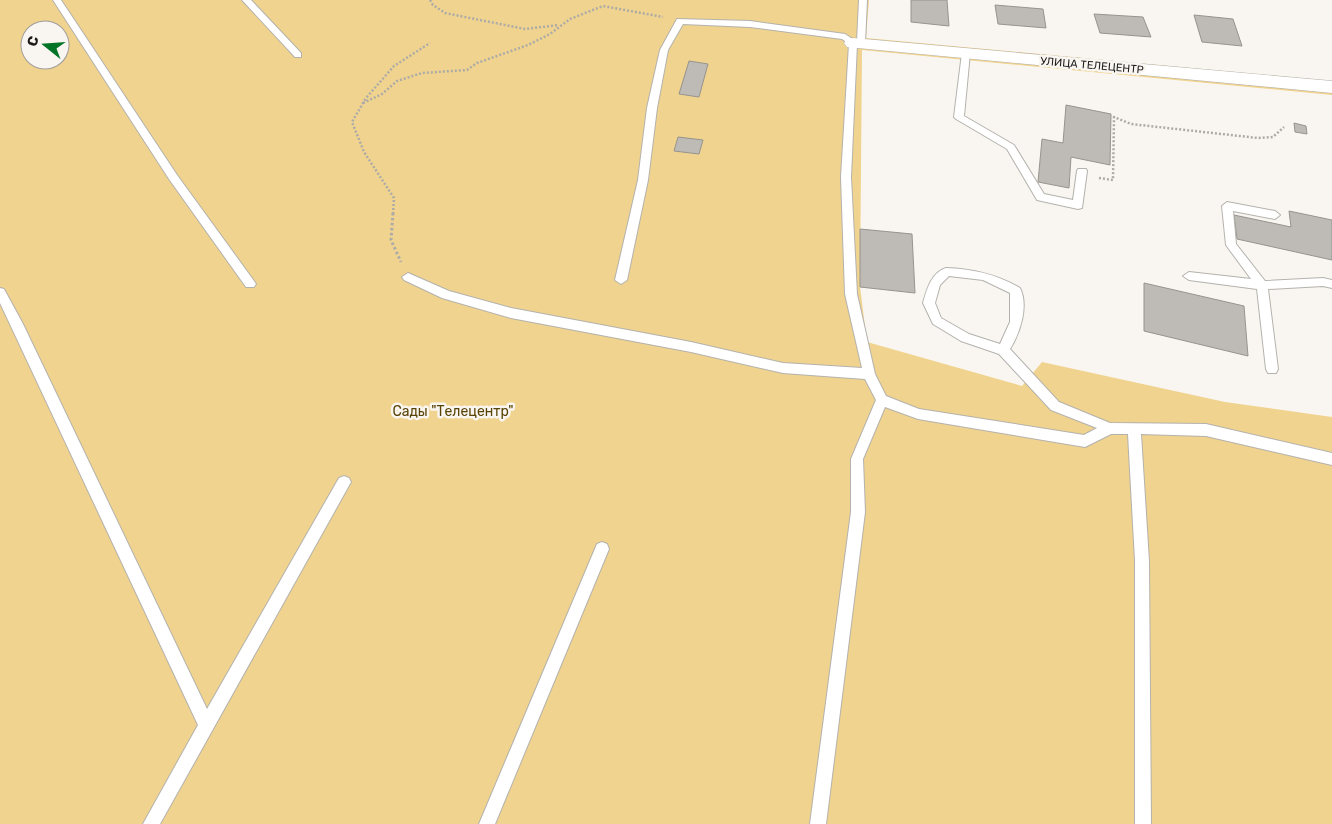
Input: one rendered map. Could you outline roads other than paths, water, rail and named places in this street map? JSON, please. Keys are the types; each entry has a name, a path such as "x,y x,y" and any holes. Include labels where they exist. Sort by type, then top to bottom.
{"street":[{"name":"УЛИЦА ТЕЛЕЦЕНТР","path":"857,43 1332,87"}],"lane":[{"path":"57,0 173,177 250,284"},
{"path":"246,0 298,55"},
{"path":"863,0 857,43 846,177 850,274 854,310 869,374 882,400 918,414 1085,440 1110,428 1206,430 1332,459"},
{"path":"621,280 643,180 652,108 664,50 680,21 750,24 845,37 857,43"},
{"path":"966,53 959,117 1011,147 1041,197 1078,205 1082,173"},
{"path":"1272,369 1262,285 1230,245 1227,206 1275,215"},
{"path":"1003,350 1013,336 1017,321 1016,291 1000,280 970,273 946,272 935,283 929,303 937,321 965,338 1003,350 1030,376 1055,406 1110,428"},
{"path":"1190,276 1262,285 1323,282 1332,284"},
{"path":"408,277 446,295 511,313 691,347 783,368 869,374"},
{"path":"0,292 18,324 206,724"},
{"path":"818,824 858,512 858,459 882,400"},
{"path":"1134,427 1142,561 1143,824"},
{"path":"151,824 344,482"},
{"path":"487,824 602,549"}],"park label":[{"name":"Сады \"Телецентр\"","path":"453,411"}]}
